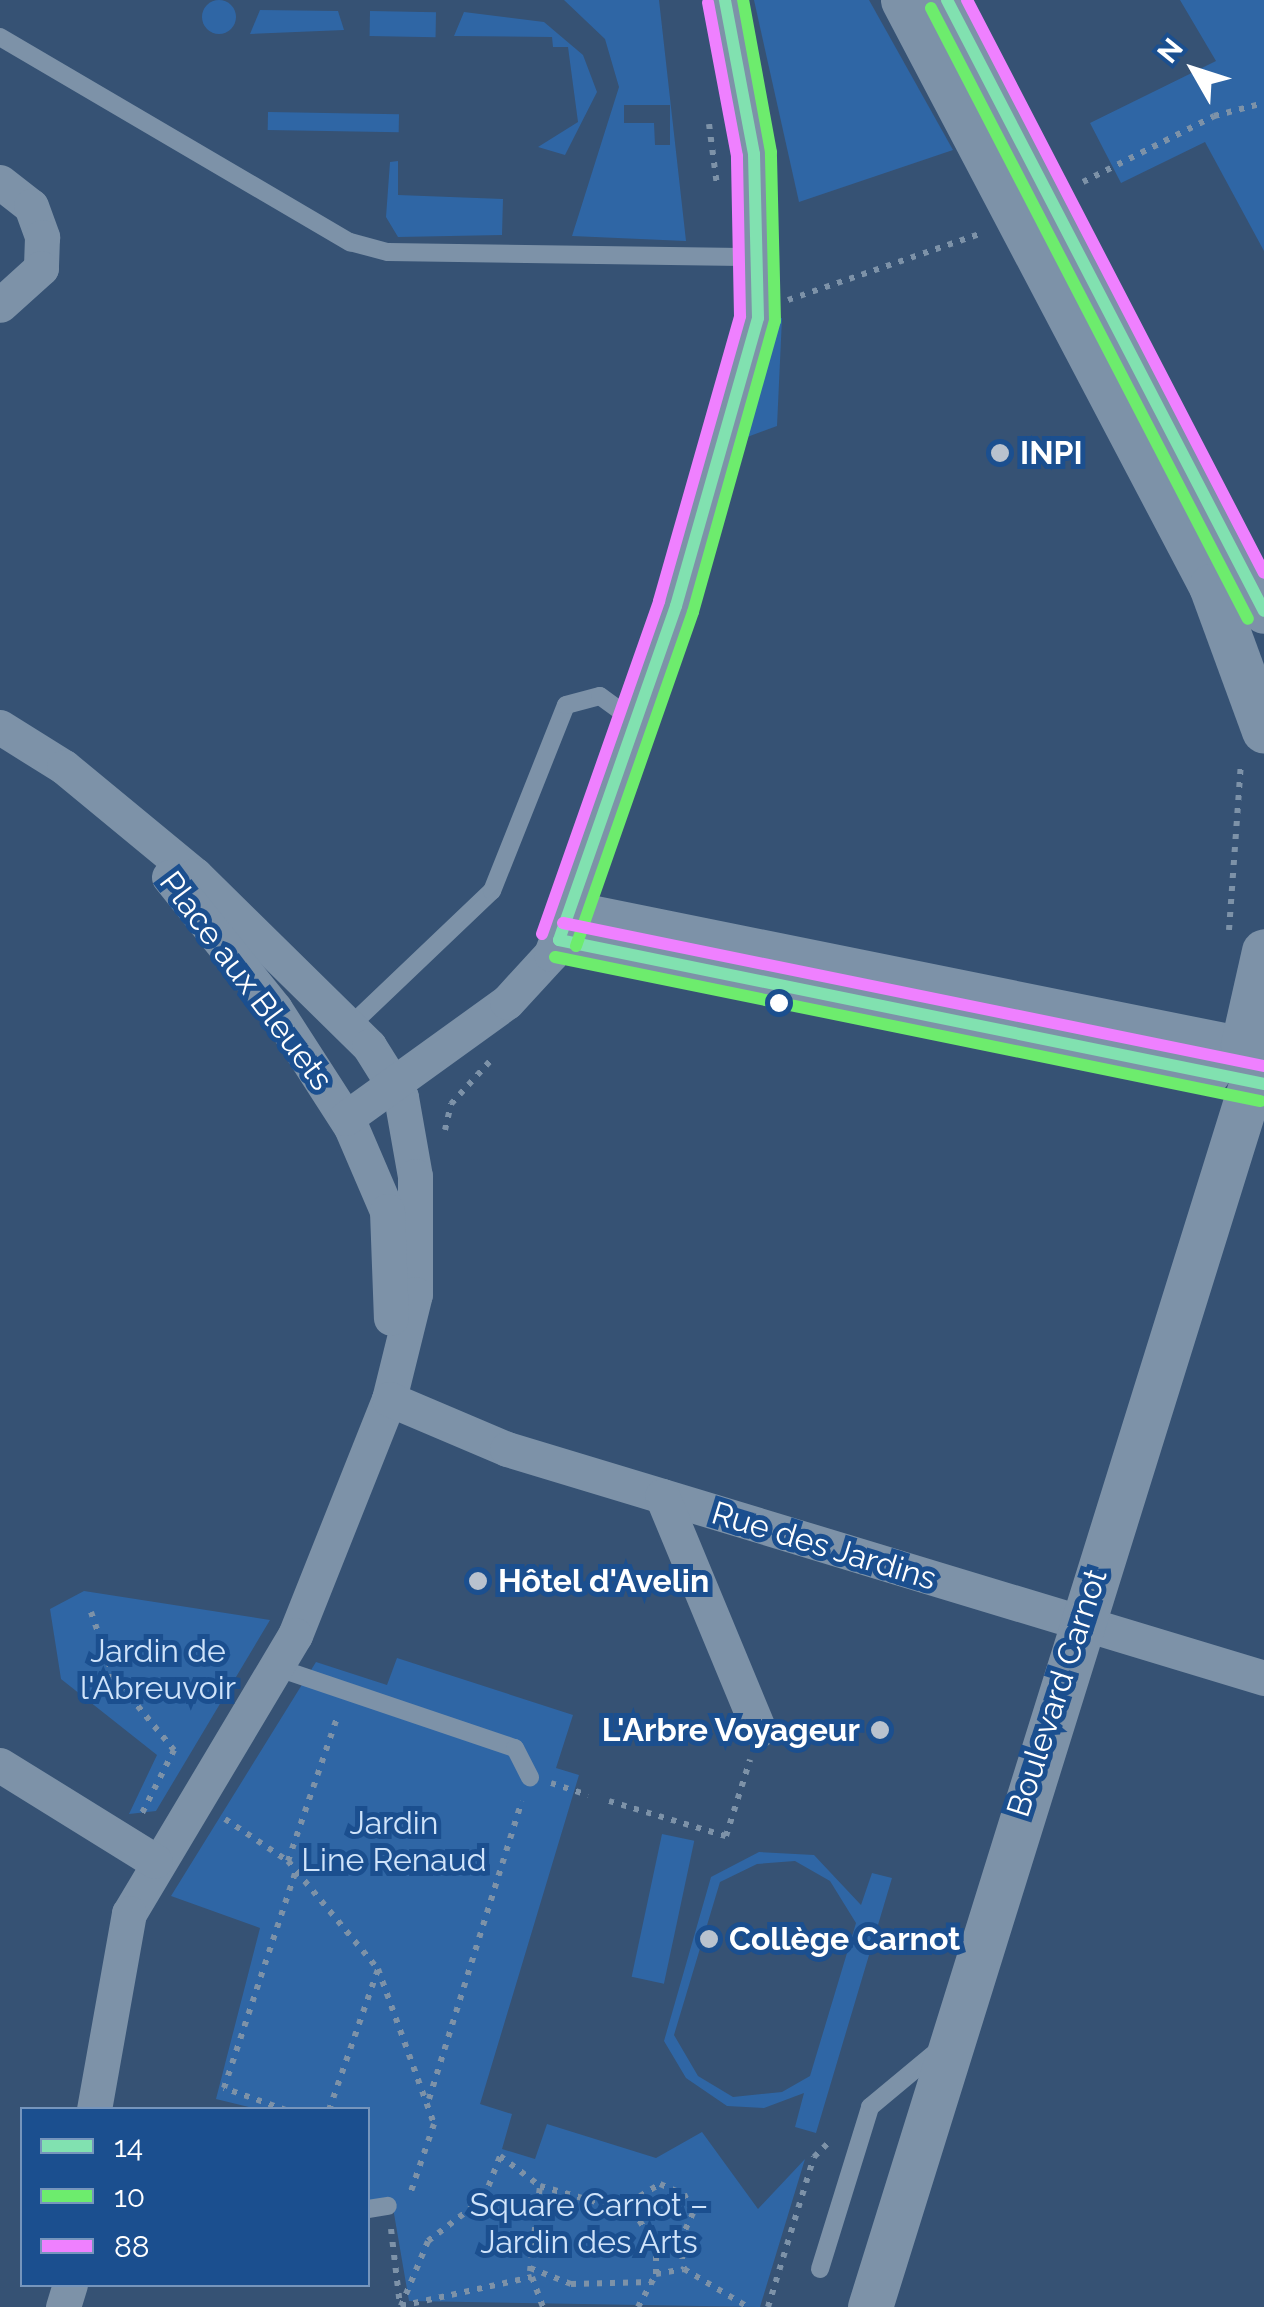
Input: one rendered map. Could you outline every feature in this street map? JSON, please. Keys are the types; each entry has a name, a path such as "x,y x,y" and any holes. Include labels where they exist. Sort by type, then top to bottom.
{"street":[{"path":"346,1118 507,1002 564,924 637,722 760,296 754,154 725,0"},
{"path":"902,0 1212,586 1252,737"},
{"path":"947,0 1264,610"},
{"path":"0,182 31,206 41,268 0,305"},
{"name":"Place aux Bleuets","path":"0,727 64,767 290,960 396,1084 413,1150 417,1262 390,1399"},
{"name":"Place aux Bleuets","path":"98,796 245,969 346,1118 390,1230 390,1399"},
{"path":"564,924 1250,1067"},
{"name":"Boulevard Carnot","path":"870,2307 946,2044 1250,1067 1246,944"},
{"path":"94,2107 120,1936 155,1861 278,1668 390,1399"},
{"name":"Rue des Jardins","path":"390,1399 507,1449 1264,1678"},
{"path":"662,1496 759,1730"},
{"path":"0,1766 155,1861"}],"lane":[{"path":"0,37 350,242 388,252 760,257"},
{"path":"350,1026 492,891 566,705 600,696 637,722"},
{"path":"278,1668 515,1748 530,1776"},
{"path":"820,2269 870,2108 946,2044"},
{"path":"370,2209 388,2206"}],"path":[{"path":"1046,194 1115,171 1214,116 1264,103"},
{"path":"708,111 721,255"},
{"path":"760,296 805,299 984,232 994,249"},
{"path":"1246,944 1243,806 1252,737"},
{"path":"444,1140 451,1104 498,1053"},
{"path":"91,1612 113,1676 174,1750 138,1818"},
{"path":"288,1860 345,1693"},
{"path":"609,1801 726,1836 759,1730"},
{"path":"429,2100 530,1776 588,1795"},
{"path":"227,1818 288,1860 378,1969 429,2100 434,2124 411,2191"},
{"path":"273,2107 224,2088 297,1869"},
{"path":"331,2107 378,1969"},
{"path":"768,2307 814,2157 870,2108"},
{"path":"400,2307 428,2241 484,2198 500,2156 540,2186 635,2212 656,2246 656,2274 638,2307"},
{"path":"540,2186 531,2272 543,2307"},
{"path":"635,2212 648,2188 684,2194 693,2213 680,2241 684,2269"},
{"path":"388,2206 400,2307"},
{"path":"656,2274 684,2269 748,2307"},
{"path":"400,2307 531,2272 571,2284 652,2282"}],"green space":[{"path":"219,0 231,5 236,17 231,29 219,34 207,29 202,17 207,5"},
{"path":"564,0 659,0 686,241 572,236 619,87 605,39","holes":["624,105 670,105 670,145 655,145 654,123 624,123"]},
{"path":"754,0 869,0 953,150 799,202"},
{"path":"1180,0 1264,0 1264,251 1205,142 1121,183 1090,123 1216,61"},
{"path":"260,10 338,11 344,30 250,34"},
{"path":"370,11 436,12 436,37 370,36"},
{"path":"464,12 544,22 583,55 597,92 565,155 538,147 578,122 568,47 553,47 552,37 454,36"},
{"path":"268,112 399,114 399,132 268,130"},
{"path":"398,161 398,195 503,199 502,235 398,237 386,217 390,162"},
{"path":"782,318 777,426 731,443 772,320"},
{"name":"Jardin de l'Abreuvoir","path":"84,1591 270,1620 156,1811 129,1814 157,1755 61,1679 50,1609"},
{"name":"Jardin Line Renaud","path":"397,1658 573,1715 556,1768 579,1775 480,2104 512,2114 502,2149 535,2159 547,2124 656,2158 702,2132 758,2209 805,2159 760,2307 409,2301 392,2202 370,2204 370,2107 249,2107 216,2099 260,1928 171,1896 316,1662 387,1685"},
{"path":"662,1834 694,1841 664,1984 632,1977"},
{"path":"759,1852 814,1855 861,1905 872,1873 892,1878 816,2133 795,2127 804,2093 764,2108 727,2106 686,2078 664,2041 711,1877","holes":["795,1861 830,1881 856,1923 810,2076 782,2092 733,2097 698,2076 674,2035 720,1882 757,1864"]}],"transit line":[{"name":"14","path":"559,940 676,606 758,318 754,154 725,0"},
{"name":"10","path":"576,946 693,612 775,321 771,152 743,0"},
{"name":"14","path":"947,0 1264,611"},
{"name":"88","path":"967,0 1264,573"},
{"name":"88","path":"542,934 659,601 740,316 737,156 708,3"},
{"name":"10","path":"931,8 1248,619"},
{"name":"88","path":"563,923 1264,1066"},
{"name":"14","path":"559,940 1264,1084"},
{"name":"10","path":"555,957 1260,1101"}],"place":[{"name":"INPI","path":"1000,453"},
{"name":"Hôtel d'Avelin","path":"478,1581"},
{"name":"L'Arbre Voyageur","path":"880,1730"},
{"name":"Collège Carnot","path":"709,1939"}],"park label":[{"name":"Square Carnot – Jardin des Arts","path":"589,2224"}]}
